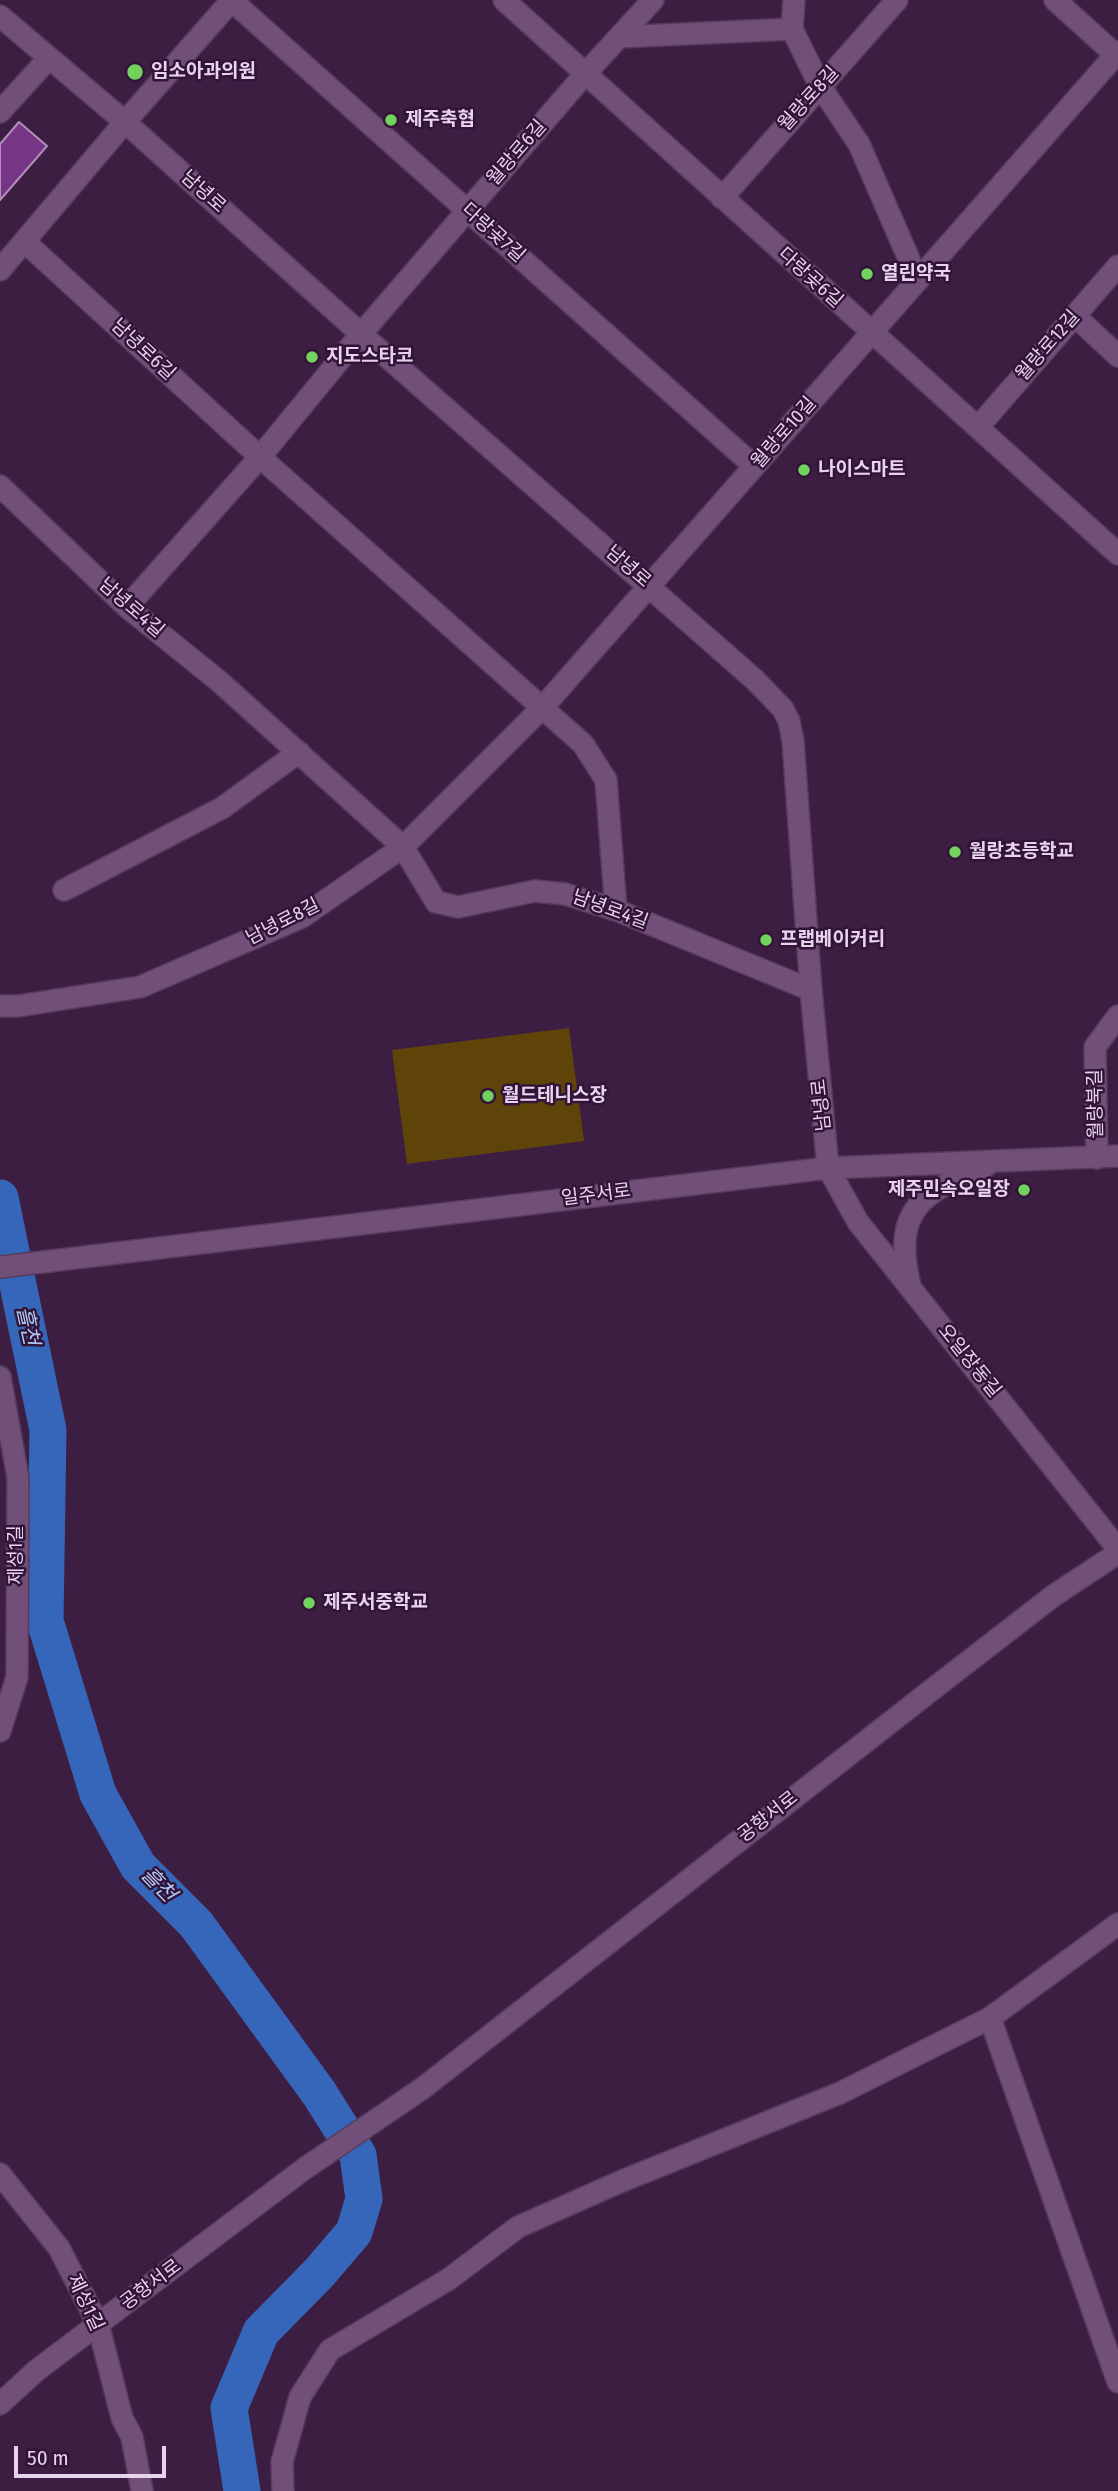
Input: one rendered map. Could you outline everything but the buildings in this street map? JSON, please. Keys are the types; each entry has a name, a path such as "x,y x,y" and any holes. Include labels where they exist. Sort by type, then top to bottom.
{"street":[{"path":"0,270 232,0"},
{"name":"다랑곶7길","path":"232,0 754,466"},
{"name":"다랑곶6길","path":"504,0 1118,554"},
{"name":"월랑로6길","path":"361,334 585,74 653,0"},
{"path":"794,0 792,29 820,86 859,144 918,280"},
{"name":"월랑로8길","path":"722,198 897,0"},
{"path":"1055,0 1117,55"},
{"name":"남녕로","path":"0,16 125,122 361,334 649,586 771,695 783,709 789,721 793,741 811,990 828,1168"},
{"path":"619,37 792,29"},
{"name":"월랑로10길","path":"649,586 1117,55"},
{"path":"0,112 48,59"},
{"name":"남녕로6길","path":"25,242 260,457 543,707"},
{"name":"월랑로12길","path":"979,426 1118,266"},
{"path":"1074,316 1118,356"},
{"path":"127,607 260,457 361,334"},
{"name":"남녕로4길","path":"0,486 127,607 220,682 402,847 436,902 458,907 536,891 565,894 617,910 811,990"},
{"name":"남녕로8길","path":"0,1006 18,1006 140,987 302,917 402,847 543,707 649,586"},
{"path":"543,707 583,744 606,780 617,910"},
{"path":"64,890 222,808 299,752"},
{"name":"월랑북길","path":"1108,1157 1095,1047 1118,1016"},
{"name":"일주서로","path":"0,1266 828,1168 1108,1157"},
{"path":"910,1288 904,1251 909,1219 915,1208 926,1197 944,1186 1000,1161"},
{"name":"오일장동길","path":"828,1168 858,1222 1118,1551"},
{"name":"제성1길","path":"0,1377 18,1478 18,1492 17,1677 0,1731"},
{"name":"공항서로","path":"0,2404 37,2370 304,2169 417,2092 937,1685 1118,1551"},
{"path":"283,2491 282,2462 300,2397 330,2350 449,2279 518,2227 622,2181 841,2092 990,2018 1118,1924"},
{"path":"990,2018 1118,2382"},
{"name":"제성1길","path":"0,2174 60,2248 98,2324 122,2418 132,2437 142,2491"}],"shaded area":[{"name":"월드테니스장","path":"569,1028 584,1141 407,1164 392,1050"}],"waterway":[{"name":"흘천","path":"0,1198 48,1430 45,1621 98,1794 138,1866 196,1924 319,2093 358,2155 364,2199 354,2232 319,2273 261,2332 229,2408 242,2491"}],"place":[{"name":"임소아과의원","path":"135,72"},
{"name":"제주축협","path":"391,120"},
{"name":"열린약국","path":"867,274"},
{"name":"지도스타코","path":"312,357"},
{"name":"나이스마트","path":"804,470"},
{"name":"월랑초등학교","path":"955,852"},
{"name":"프랩베이커리","path":"766,940"},
{"name":"월드테니스장","path":"488,1096"},
{"name":"제주민속오일장","path":"1024,1190"},
{"name":"제주서중학교","path":"309,1603"}]}
